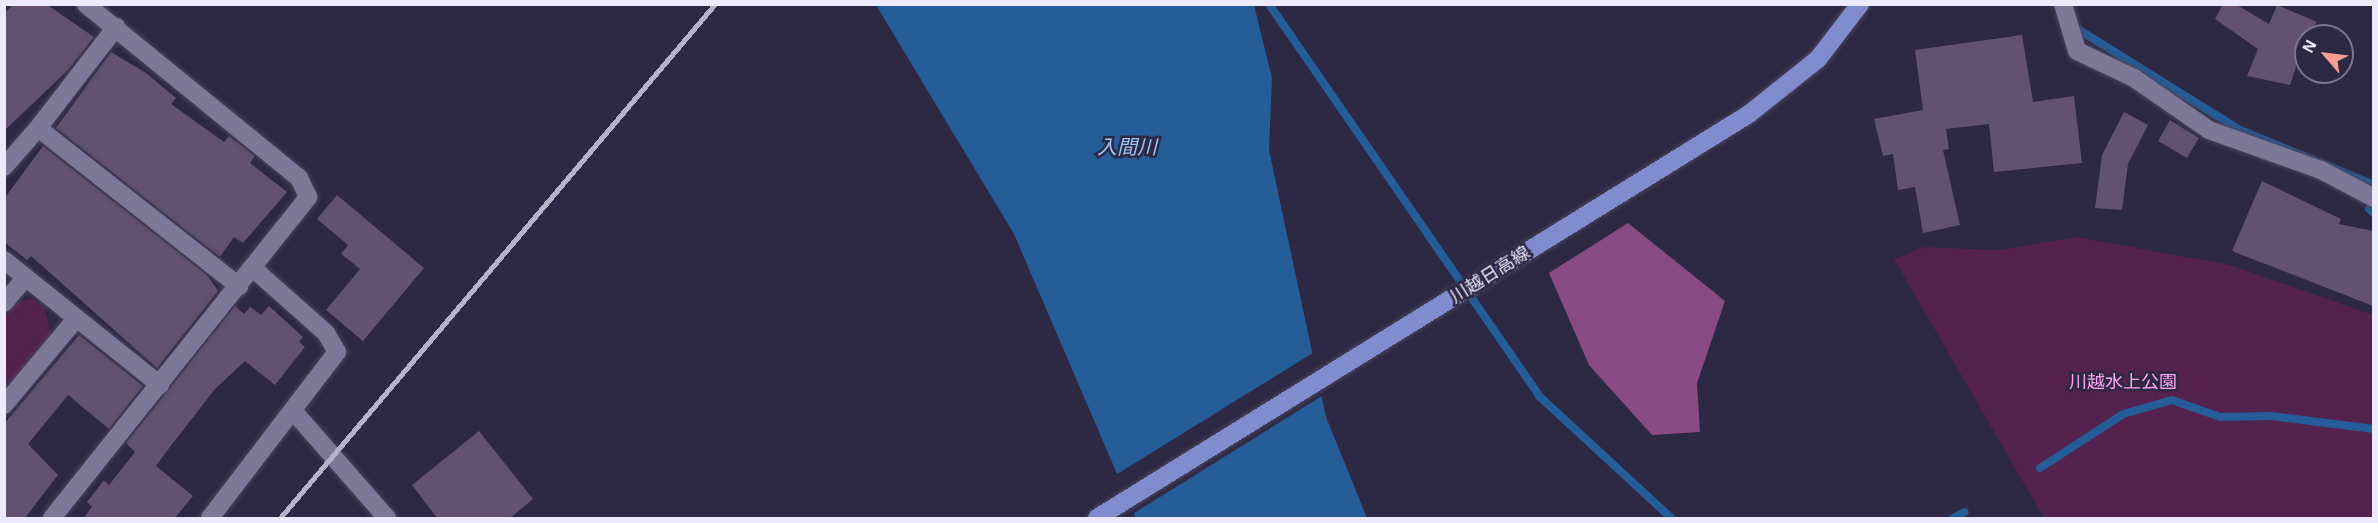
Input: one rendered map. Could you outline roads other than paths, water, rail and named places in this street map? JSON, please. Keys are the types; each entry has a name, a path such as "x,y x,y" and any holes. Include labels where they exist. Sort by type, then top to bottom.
{"main road":[{"name":"川越日高線","path":"1097,519 1749,114 1818,58 1860,4"}],"street":[{"path":"52,519 303,209 308,187 86,4"},
{"path":"2063,4 2077,51 2134,78 2210,130 2321,170 2373,198"},
{"path":"4,167 38,128 116,27"},
{"path":"38,128 239,286"},
{"path":"4,260 24,279 160,385"},
{"path":"210,519 295,413 338,352 326,333 255,270"},
{"path":"4,303 24,279"},
{"path":"4,405 76,318"},
{"path":"295,413 387,519"}],"water":[{"name":"入間川","path":"876,5 1254,5 1272,78 1269,150 1326,417 1367,518 1136,518 1014,234"}],"waterway":[{"path":"1269,4 1539,396 1671,518"},
{"path":"2076,28 2240,130 2374,185"},
{"path":"2369,209 2374,213"},
{"path":"2040,468 2123,414 2172,400 2220,417 2271,416 2374,429"},
{"path":"1953,518 1965,512"}],"railway":[{"path":"280,518 715,4"}],"park label":[{"name":"川越水上公園","path":"2123,382"}]}
